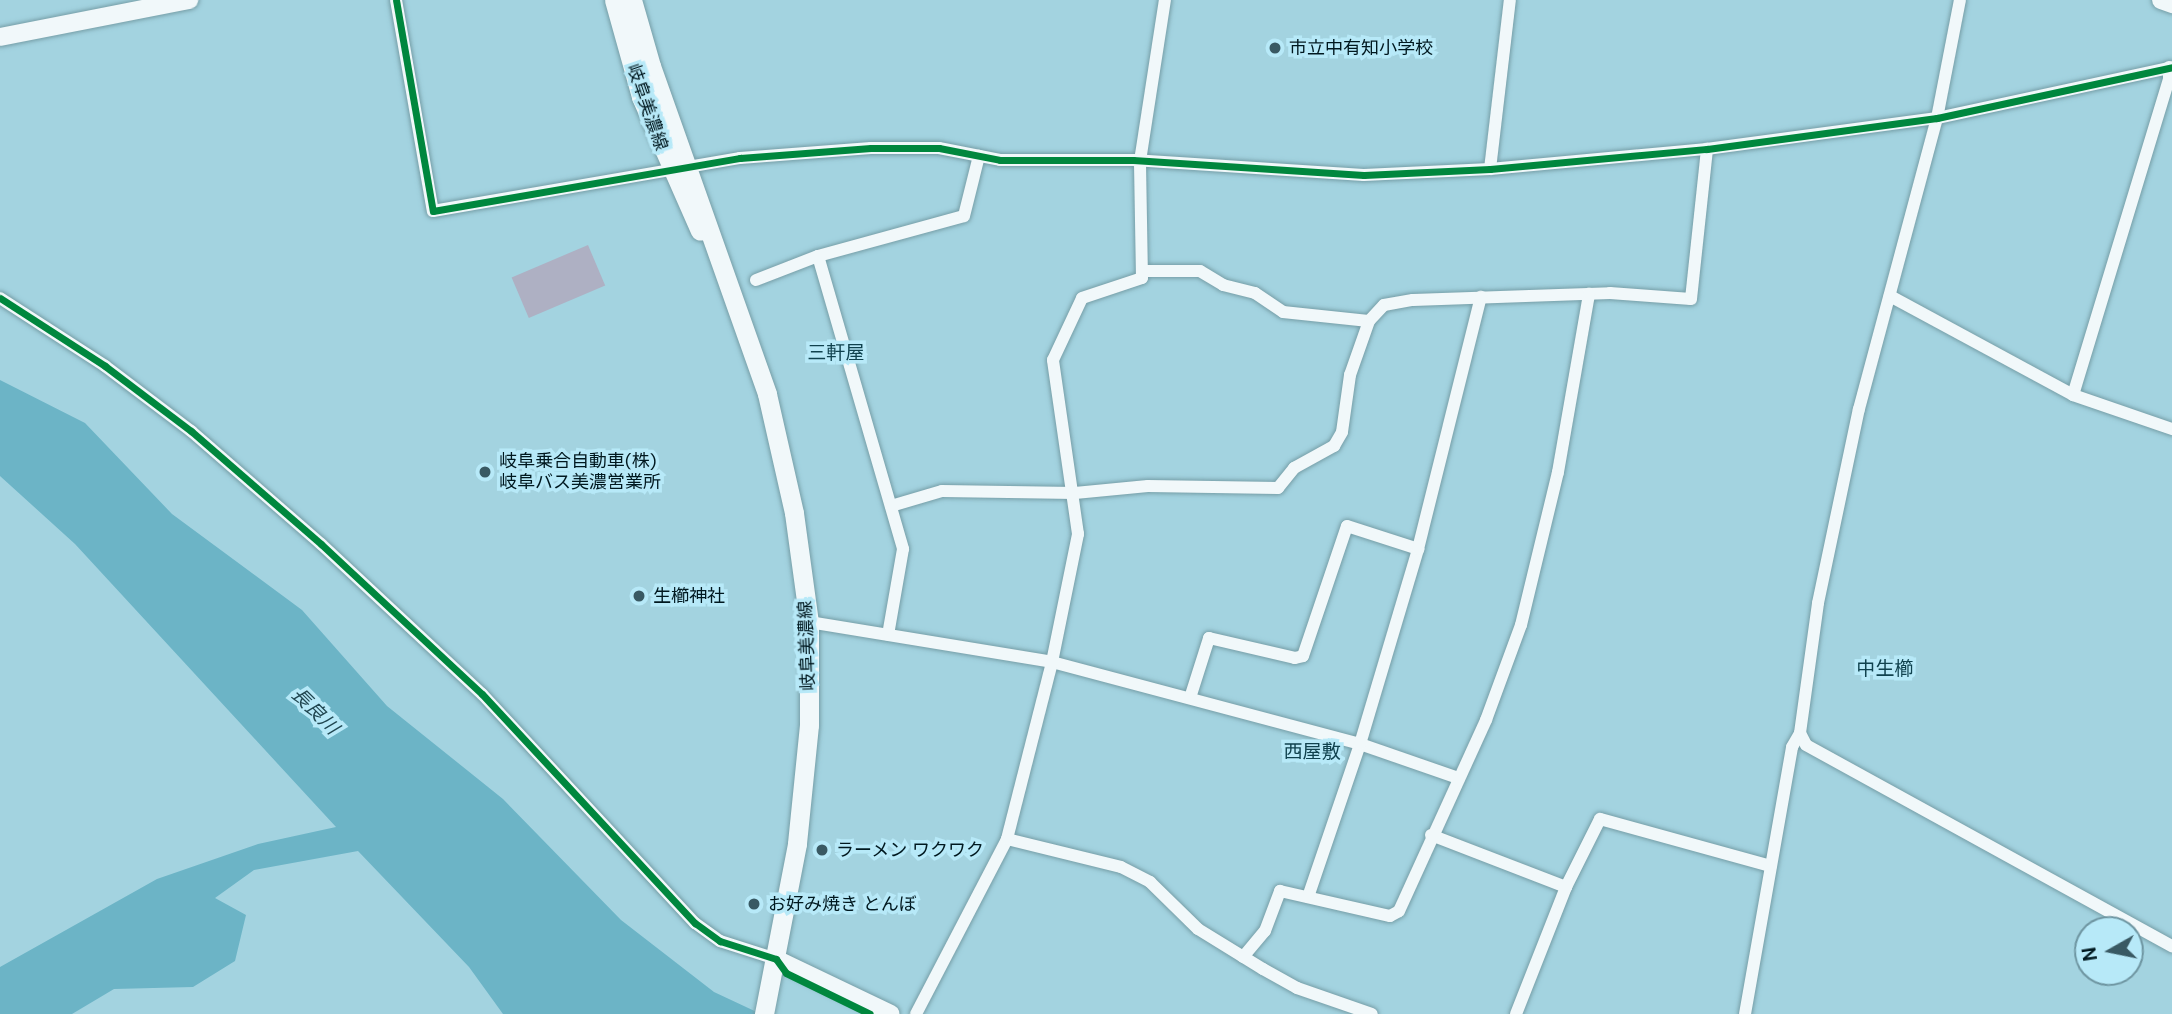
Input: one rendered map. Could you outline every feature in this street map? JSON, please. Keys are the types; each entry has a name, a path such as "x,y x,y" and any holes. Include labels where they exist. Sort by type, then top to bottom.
{"main road":[{"name":"岐阜美濃線","path":"614,0 641,97 677,168 729,284 767,394 794,513 808,622 808,738 797,844 764,1014"},
{"name":"岐阜美濃線","path":"632,0 677,168"}],"street":[{"path":"396,0 433,211 677,168 871,148 939,148 979,156 1364,175 1490,169 1707,149 1937,118 2170,67 2169,80 2073,395"},
{"path":"916,1014 1007,839 1052,662 1077,548 1075,493 1053,360 1082,298 1137,282 1144,271 1140,162 1165,0"},
{"path":"1490,169 1510,0"},
{"path":"1745,1014 1793,747 1800,733 1818,603 1859,409 1937,118 1960,0"},
{"path":"2161,0 2172,4"},
{"path":"0,37 178,1"},
{"path":"891,506 942,491 1075,493 1148,486 1278,488 1294,468 1334,446 1342,432 1350,375 1369,321 1384,305 1481,297 1589,294 1691,299 1707,149"},
{"path":"756,280 818,256 964,216 979,156"},
{"path":"818,256 903,549 888,635"},
{"path":"1144,271 1200,271 1223,285 1255,293 1283,312 1369,321"},
{"path":"1243,957 1265,931 1280,891 1390,916 1399,911 1431,835 1486,720 1521,625 1558,472 1589,294"},
{"path":"1890,296 2073,395 2172,429"},
{"path":"1308,897 1360,744 1418,549 1481,297"},
{"path":"0,298 105,366 191,431 321,544 482,694 695,923 720,941 776,960 891,1014"},
{"path":"1190,698 1209,638 1295,658 1303,656 1347,526 1418,549"},
{"path":"808,622 1052,662 1360,744 1458,778"},
{"path":"1800,733 1806,745 2172,946"},
{"path":"1516,1014 1566,887 1600,819 1771,866"},
{"path":"1431,835 1566,887"},
{"path":"1007,839 1121,867 1150,882 1198,929 1243,957 1297,988 1372,1014"}],"shaded area":[{"path":"588,245 605,286 529,318 512,277"}],"water":[{"name":"長良川","path":"0,380 85,423 172,514 302,610 387,706 503,799 621,920 714,992 761,1014 503,1014 469,967 358,851 254,870 215,898 246,915 235,961 193,987 114,989 72,1014 0,1014 0,967 157,879 258,844 336,827 75,544 0,476"}],"cycle path":[{"path":"396,0 433,211 740,158 871,148 939,148 1000,160 1133,160 1364,175 1490,169 1707,149 1937,118 2172,67"},
{"path":"0,298 105,366 191,431 321,544 482,694 695,923 720,941 776,959 786,973 870,1014"}],"place":[{"name":"市立中有知小学校","path":"1275,48"},
{"name":"岐阜乗合自動車(株) 岐阜バス美濃営業所","path":"485,472"},
{"name":"生櫛神社","path":"639,596"},
{"name":"ラーメン ワクワク","path":"822,850"},
{"name":"お好み焼き とんぼ","path":"754,904"}],"district":[{"name":"三軒屋","path":"836,353"},
{"name":"中生櫛","path":"1885,669"},
{"name":"西屋敷","path":"1312,752"}]}
